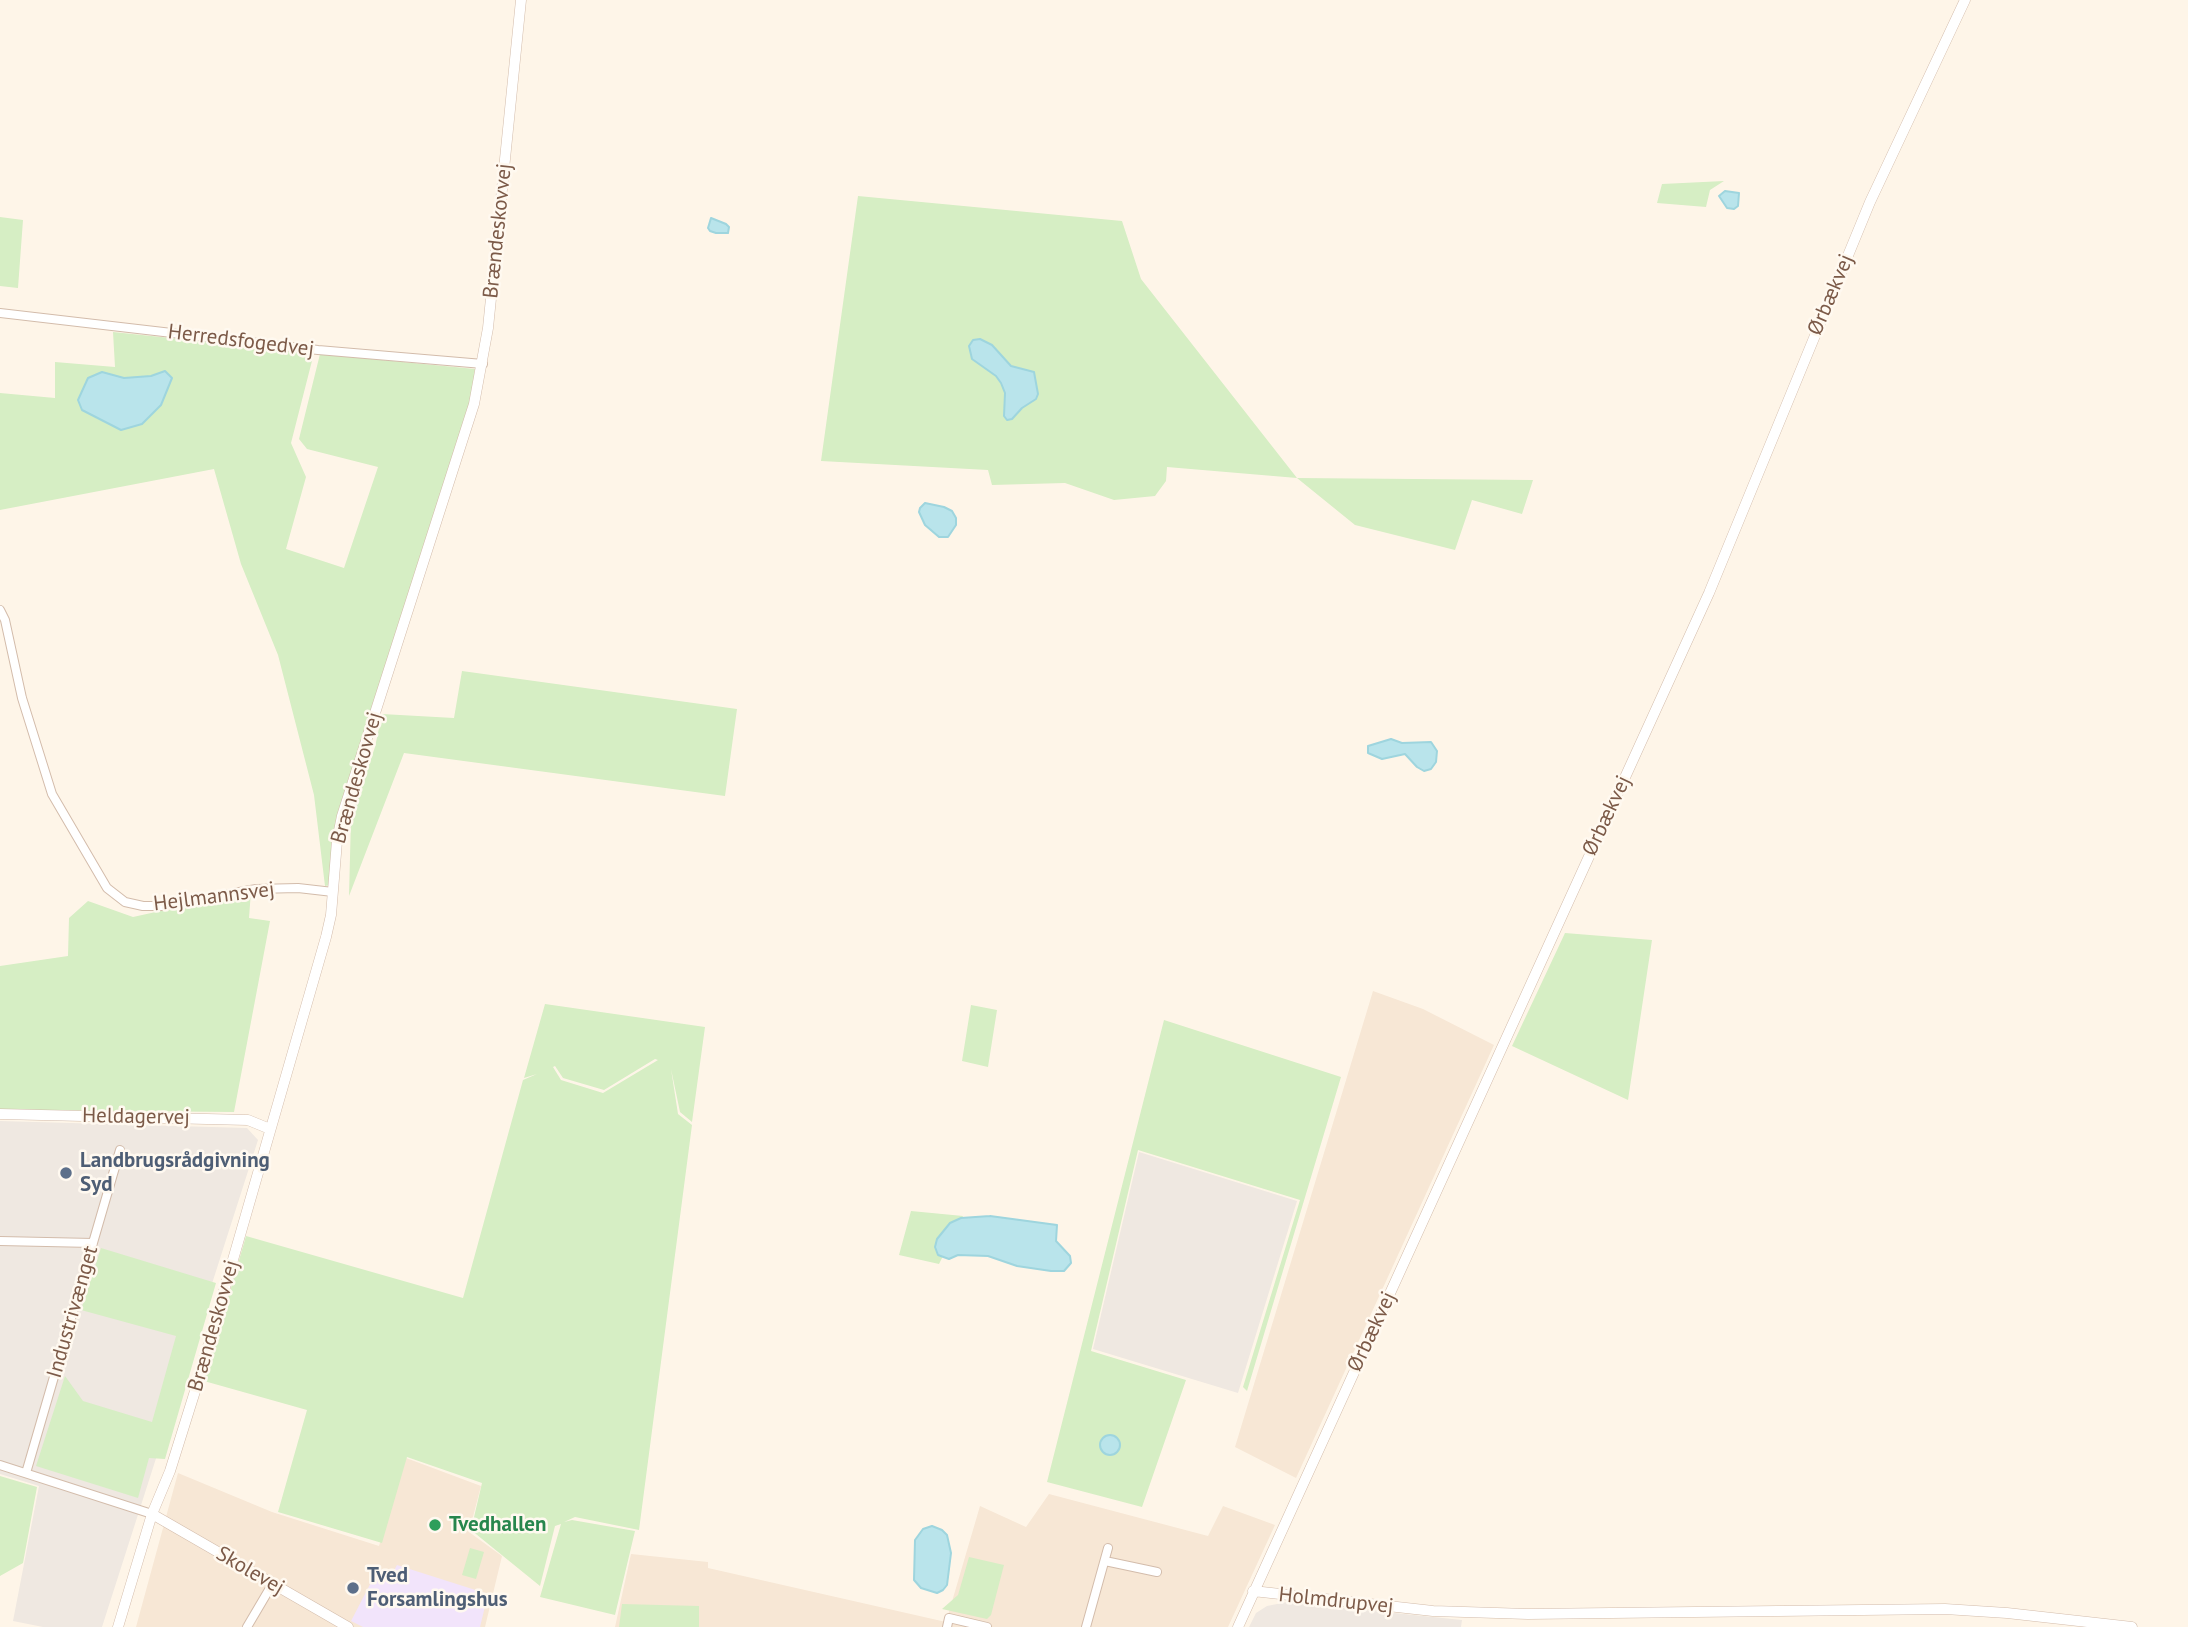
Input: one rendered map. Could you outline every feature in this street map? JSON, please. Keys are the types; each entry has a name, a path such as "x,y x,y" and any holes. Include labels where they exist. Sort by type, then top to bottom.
{"street":[{"name":"Brændeskovvej","path":"118,1627 152,1514 183,1431 326,937 342,816 474,404 483,364 521,0"},
{"name":"Ørbækvej","path":"1238,1627 1682,653 1870,202 1965,0"},
{"name":"Herredsfogedvej","path":"0,313 318,350 483,364"},
{"name":"Hejlmannsvej","path":"0,610 5,620 22,698 52,794 107,888 125,902 143,906 163,906 256,889 298,888 333,892"},
{"name":"Heldagervej","path":"0,1114 248,1120 270,1129"},
{"name":"Industrivænget","path":"26,1474 120,1150"},
{"path":"0,1241 93,1243"},
{"path":"0,1465 152,1514"},
{"name":"Skolevej","path":"152,1514 348,1627"},
{"path":"1086,1627 1108,1548"},
{"path":"1105,1561 1157,1572"},
{"path":"247,1627 273,1583"},
{"name":"Holmdrupvej","path":"1253,1591 1433,1611 1528,1614 1945,1609 2132,1627"},
{"path":"947,1627 949,1618 987,1627"}],"shaded area":[{"path":"1373,991 1423,1009 1494,1045 1296,1478 1235,1447"},
{"path":"0,1121 247,1128 258,1140 102,1627 43,1627 13,1621 39,1486 0,1474"},
{"path":"1139,1152 1297,1201 1238,1393 1093,1349"},
{"path":"406,1458 481,1486 469,1532 502,1556 485,1627 136,1627 178,1473 272,1512 379,1546"},
{"path":"1049,1494 1208,1536 1223,1506 1275,1525 1228,1627 615,1627 631,1554 708,1562 708,1568 946,1622 980,1506 1026,1527"},
{"path":"397,1565 488,1594 480,1627 363,1627 351,1621 378,1569 393,1572"},
{"path":"1287,1602 1462,1620 1461,1627 1249,1627 1256,1613 1267,1606"}],"green space":[{"path":"1724,181 1710,190 1706,207 1657,203 1662,184"},
{"path":"858,196 1122,221 1141,279 1297,478 1167,467 1166,481 1155,496 1114,500 1065,483 992,485 988,470 821,461"},
{"path":"0,217 23,220 18,288 0,286"},
{"path":"113,332 314,353 291,443 306,477 286,549 344,568 378,467 307,449 299,439 320,354 475,369 472,395 348,790 331,885 325,886 314,795 278,655 241,564 214,469 0,510 0,393 55,398 55,362 115,367"},
{"path":"1297,478 1533,480 1522,514 1472,500 1455,550 1355,525"},
{"path":"462,671 737,709 725,796 404,753 349,896 351,818 375,747 382,714 454,718"},
{"path":"251,891 249,918 270,921 234,1112 0,1110 0,966 68,956 69,918 88,901 133,917"},
{"path":"1565,933 1652,940 1628,1100 1512,1046"},
{"path":"545,1004 705,1027 692,1122 680,1112 671,1069 678,1114 692,1125 639,1530 575,1517 564,1522 572,1520 635,1531 615,1615 540,1597 561,1524 555,1526 540,1586 471,1530 482,1483 407,1457 382,1543 278,1512 307,1410 204,1381 246,1236 463,1298 523,1080 537,1074 524,1078","holes":["655,1059 658,1060 603,1093 561,1080 553,1067 555,1066 563,1078 604,1090"]},
{"path":"971,1005 997,1010 988,1067 962,1061"},
{"path":"1164,1020 1341,1077 1247,1391 1243,1387 1300,1200 1138,1150 1091,1351 1186,1380 1142,1507 1047,1482"},
{"path":"911,1211 963,1216 939,1264 899,1255"},
{"path":"101,1248 216,1283 165,1459 149,1458 138,1498 36,1466 65,1376 83,1401 152,1422 176,1336 81,1310"},
{"path":"0,1476 37,1487 23,1563 0,1576"},
{"path":"470,1548 484,1552 476,1579 462,1575"},
{"path":"969,1557 1004,1565 991,1615 987,1619 942,1609 958,1595"},
{"path":"622,1604 699,1606 699,1627 619,1627"}],"water":[{"path":"1725,191 1739,193 1738,206 1734,209 1727,208 1719,196"},
{"path":"711,218 726,224 729,227 728,233 710,231 708,228"},
{"path":"980,339 992,345 1011,366 1034,372 1038,394 1036,399 1012,419 1007,420 1004,416 1005,393 1001,383 996,376 972,359 969,346 973,340"},
{"path":"165,371 172,378 161,405 142,424 121,430 82,410 78,400 88,378 102,372 124,378 151,376"},
{"path":"925,503 952,511 956,525 948,537 939,537 925,525 919,512"},
{"path":"1391,739 1402,743 1431,742 1437,751 1436,762 1431,769 1424,771 1405,754 1382,759 1368,753 1368,746"},
{"path":"990,1216 1057,1225 1056,1241 1070,1256 1071,1263 1064,1271 1051,1271 1017,1266 988,1256 958,1255 949,1259 938,1255 935,1247 937,1239 950,1223 961,1218"},
{"path":"1110,1435 1117,1438 1120,1445 1117,1452 1110,1455 1103,1452 1100,1445 1103,1438"},
{"path":"932,1526 947,1535 951,1553 947,1585 937,1593 921,1588 914,1580 915,1540 923,1529"}],"place":[{"name":"Landbrugsrådgivning Syd","path":"66,1173"},
{"name":"Tvedhallen","path":"435,1525"},
{"name":"Tved Forsamlingshus","path":"353,1588"}]}
